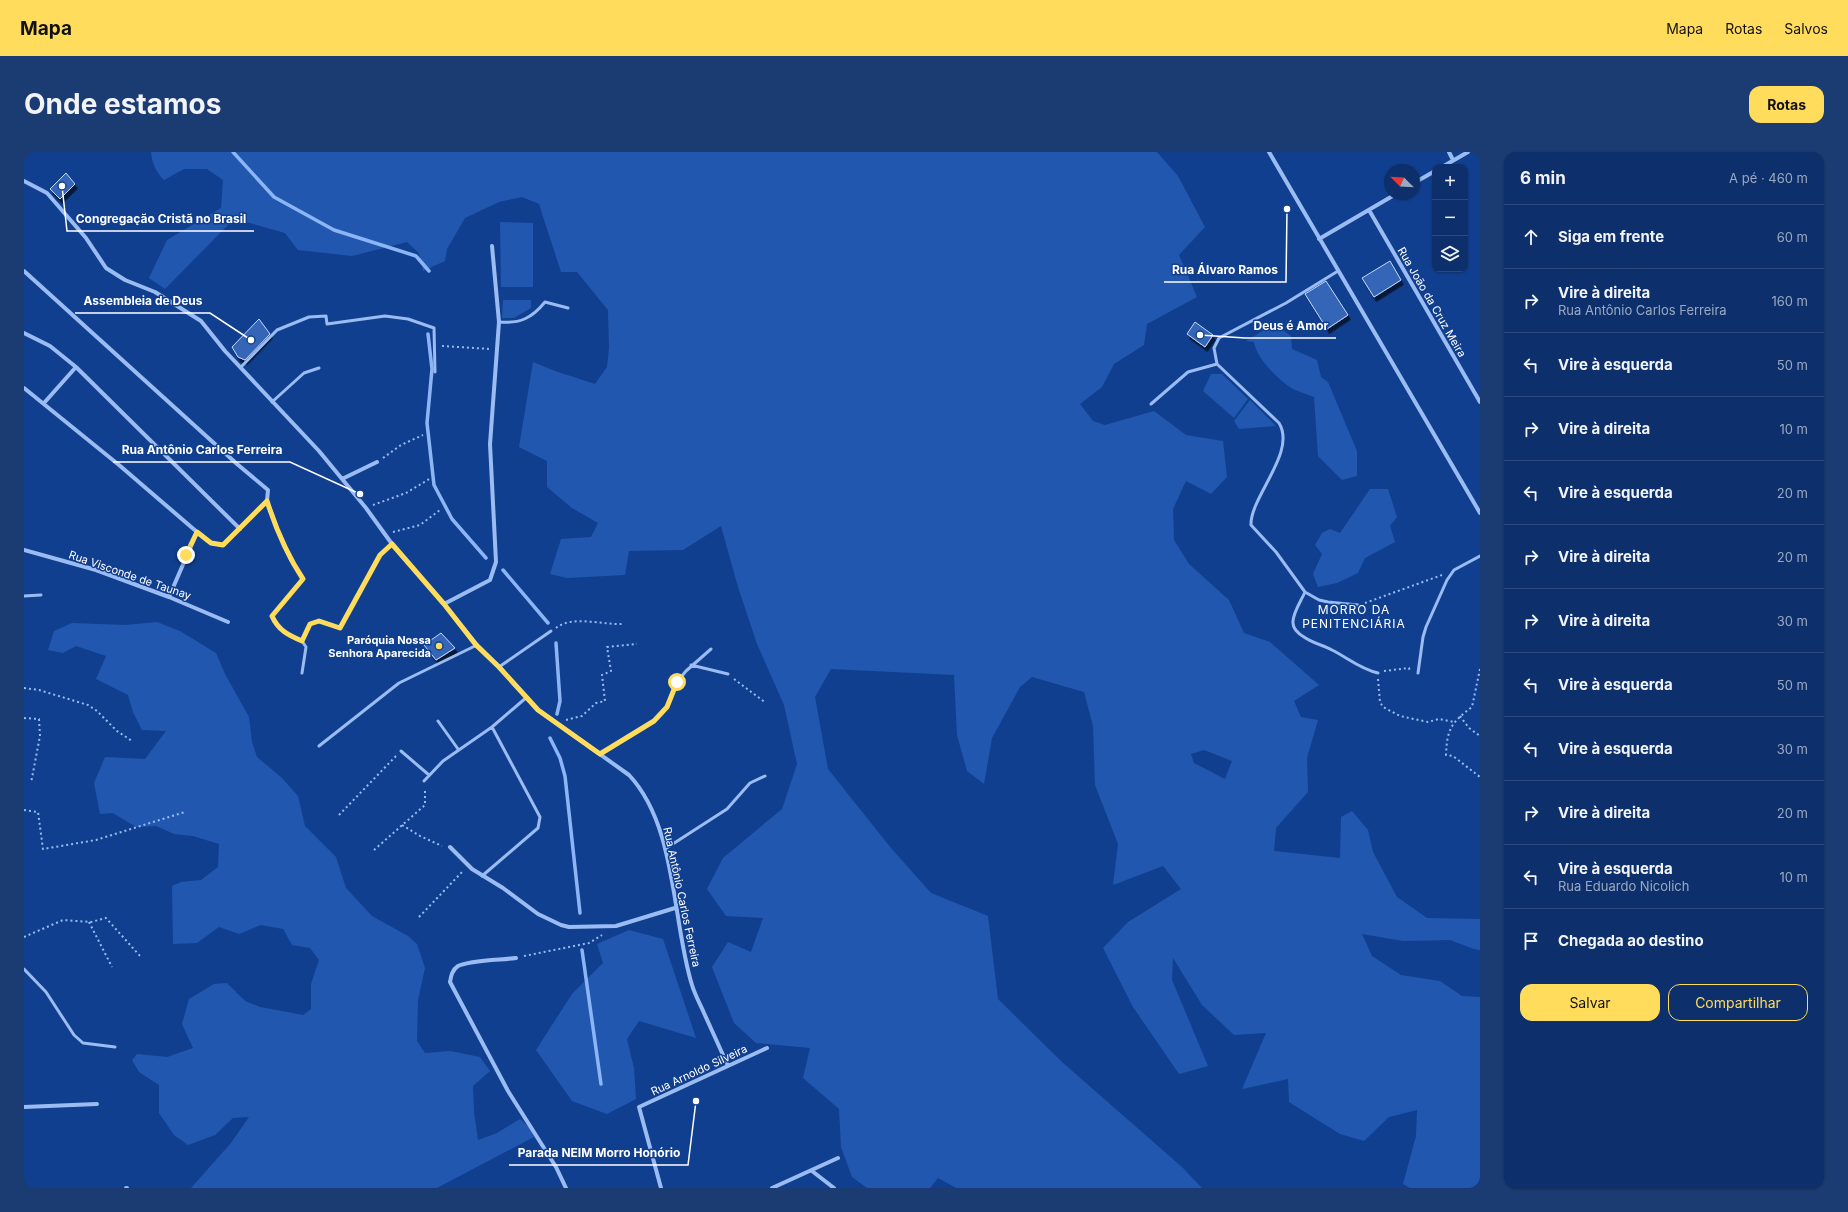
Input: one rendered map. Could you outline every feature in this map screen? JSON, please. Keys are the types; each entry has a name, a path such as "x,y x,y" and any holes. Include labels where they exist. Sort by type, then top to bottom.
{"street":[{"path":"1269,152 1480,513"},
{"path":"1449,152 1454,160"},
{"path":"1447,164 1468,152"},
{"path":"1420,180 1432,173"},
{"name":"Rua Antônio Carlos Ferreira","path":"24,181 47,193 86,238 106,268 125,280 155,292 201,321 272,402 319,451 366,508 392,544 444,604 476,645 499,667 538,710 629,775 640,786 652,809 665,849 675,908 692,986 728,1066"},
{"path":"1319,239 1386,200"},
{"name":"Rua João da Cruz Meira","path":"1369,210 1480,402"},
{"path":"444,604 490,580 496,562 490,444 499,322 492,246"},
{"path":"24,271 237,464 268,490 267,501 277,529 291,560"},
{"path":"24,333 50,346 76,367 240,529"},
{"path":"44,403 76,367"},
{"path":"24,388 119,464 211,543 223,545 267,501"},
{"path":"342,479 377,462"},
{"path":"169,597 197,532"},
{"name":"Rua Visconde de Taunay","path":"24,550 96,570 169,597 228,622"},
{"path":"450,847 468,865 482,876 503,888 538,914 556,924 569,927 616,926 675,908"},
{"path":"516,958 458,966 451,973 450,982 508,1091 556,1167 566,1188"},
{"name":"Rua Arnoldo Silveira","path":"661,1188 639,1107 767,1048"},
{"path":"24,1107 97,1104"},
{"path":"772,1188 838,1158"},
{"path":"812,1171 834,1188"}],"lane":[{"path":"1338,271 1286,303 1219,338 1214,348 1217,364 1282,428 1282,444 1277,463 1253,514 1251,526 1276,552 1305,592 1319,600 1358,605"},
{"path":"499,322 513,324 535,314 545,302 568,308"},
{"path":"241,367 278,330 309,317 326,316 327,324 385,316 408,318 434,328 433,346 435,372"},
{"path":"1151,404 1188,372 1217,364"},
{"path":"272,402 304,373 319,368"},
{"path":"302,641 310,624 319,621 340,628 380,555 392,544"},
{"path":"1418,673 1423,637 1426,627 1447,580 1454,570 1480,556"},
{"path":"291,560 303,579 272,616 276,625 282,631 302,641 306,647 302,673"},
{"path":"1305,592 1293,618 1293,624 1296,631 1304,638 1331,649 1353,664 1367,671 1378,673"},
{"path":"24,596 41,595"},
{"path":"499,667 552,631"},
{"path":"319,746 399,683 476,645"},
{"path":"600,754 654,721 662,714 667,707 677,682 691,665 711,648"},
{"path":"691,665 728,674"},
{"path":"424,781 458,749 492,727 527,697"},
{"path":"438,721 444,733 458,749"},
{"path":"482,876 538,828 540,817 492,727"},
{"path":"401,751 429,775"},
{"path":"665,849 727,809 750,783 765,776"},
{"path":"24,969 46,992 74,1035 83,1043 115,1047"}],"path":[{"path":"433,346 498,350"},
{"path":"377,462 401,445 423,435"},
{"path":"366,508 406,492 431,478"},
{"path":"386,534 420,525 440,510"},
{"path":"1358,605 1373,602 1454,570"},
{"path":"552,631 563,624 580,621 607,625 622,624"},
{"path":"556,722 582,716 596,703 605,701 602,675 612,671 606,647 637,644"},
{"path":"1418,673 1411,676 1409,668 1389,669 1378,673 1380,702 1383,707 1400,716 1428,722 1439,719 1454,722"},
{"path":"1480,669 1472,707 1460,716 1450,727 1447,737 1446,755 1453,756 1480,777"},
{"path":"728,674 766,703"},
{"path":"24,688 39,690 88,705 97,711 117,731 132,742"},
{"path":"1460,716 1469,728 1480,736"},
{"path":"24,718 39,719 40,736 32,783"},
{"path":"338,815 401,751"},
{"path":"374,850 425,805 424,781"},
{"path":"24,810 38,812 43,849 96,840 185,812"},
{"path":"402,825 436,844 450,847"},
{"path":"419,917 468,865"},
{"path":"24,937 63,920 89,922 106,918 140,956"},
{"path":"89,922 112,967"},
{"path":"516,958 589,943 616,926"}],"shaded area":[{"path":"151,152 1157,152 1178,176 1205,227 1179,255 1197,297 1147,324 1144,345 1114,364 1102,387 1080,404 1093,421 1105,425 1154,411 1186,435 1223,441 1227,477 1211,494 1186,481 1173,509 1174,540 1189,564 1229,600 1244,633 1270,642 1319,685 1294,701 1301,717 1318,720 1307,758 1308,792 1276,828 1274,851 1340,858 1341,817 1352,811 1368,830 1373,852 1397,897 1427,918 1480,919 1480,950 1450,940 1403,941 1362,934 1372,956 1401,975 1440,981 1462,996 1480,997 1480,1188 1410,1188 1403,1184 1416,1136 1417,1110 1389,1117 1364,1141 1340,1134 1289,1102 1288,1079 1242,1089 1266,1033 1234,1035 1202,1005 1173,958 1172,980 1208,1066 1179,1074 1133,1007 1103,948 1128,922 1181,889 1163,866 1113,885 1118,844 1095,785 1093,726 1084,692 1032,677 1020,687 992,738 984,784 967,771 957,735 954,675 831,669 815,697 828,769 891,848 931,893 988,916 998,999 1062,1062 1182,1167 1202,1188 956,1188 938,1178 930,1188 867,1188 852,1177 841,1147 839,1109 803,1078 810,1048 756,1043 734,1023 712,967 728,942 751,952 763,918 726,916 707,889 723,858 782,809 797,764 784,705 757,644 738,587 721,526 683,550 629,551 625,575 567,578 550,574 561,539 591,537 598,523 572,508 547,487 547,461 519,447 533,362 595,384 607,367 609,348 608,310 577,272 561,272 539,204 522,197 499,202 465,218 447,249 445,261 423,271 419,253 407,242 352,256 298,250 285,233 246,222 228,225 165,289 149,278 167,240 221,208 223,180 207,169 184,169 164,180 153,164","holes":["1204,750 1232,761 1225,779 1194,763 1191,754"]},
{"path":"500,222 533,223 533,287 501,287"},
{"path":"503,300 531,300 531,308 514,318 502,318"},
{"path":"1274,324 1291,336 1292,349 1317,360 1321,377 1328,382 1357,451 1357,476 1342,480 1318,456 1314,397 1293,389 1281,381 1259,355 1254,342 1246,341"},
{"path":"1211,374 1222,374 1248,399 1234,418 1203,391"},
{"path":"1250,400 1276,426 1239,429 1234,421"},
{"path":"1370,489 1388,489 1397,517 1390,526 1395,542 1365,558 1358,573 1337,583 1318,587 1313,574 1322,554 1315,545 1322,533 1330,529 1340,533"},
{"path":"157,622 180,631 216,653 225,674 249,717 252,742 257,757 282,778 298,796 305,826 336,857 346,888 372,916 408,936 417,944 425,968 418,1000 417,1041 425,1053 450,1051 480,1057 490,1071 473,1086 474,1112 478,1140 497,1133 520,1119 529,1127 534,1137 437,1188 191,1188 231,1143 249,1117 233,1118 215,1135 188,1145 174,1135 159,1113 159,1085 139,1072 132,1060 137,1054 167,1057 193,1048 182,1024 189,999 214,984 227,983 245,1001 260,1007 303,1015 311,1009 311,984 319,960 310,948 292,945 283,929 261,925 239,934 219,927 197,943 173,944 172,886 181,882 201,880 218,867 219,844 193,836 174,834 156,826 136,827 113,813 100,814 94,783 105,757 145,759 166,731 142,730 133,712 128,695 96,679 106,656 76,646 63,653 48,650 54,631 72,623 125,625"},
{"path":"629,930 663,939 696,1038 639,1021 627,1039 634,1068 636,1099 607,1114 572,1101 536,1050 572,994 603,963 597,944"}],"building":[{"path":"66,173 75,184 60,199 50,189"},
{"path":"1390,261 1401,280 1374,297 1362,278"},
{"path":"1326,281 1348,315 1327,329 1305,294"},
{"path":"259,319 270,334 245,360 238,357 232,347"},
{"path":"1195,322 1213,335 1205,347 1187,334"},
{"name":"Paróquia Nossa Senhora Aparecida","path":"441,633 455,648 436,660 424,645"}],"waterway":[{"path":"233,152 274,197 334,230 416,256 429,271"},
{"path":"428,334 432,369 427,423 434,485 452,519 486,558"},
{"path":"503,570 548,623"},
{"path":"556,643 560,701 557,714"},
{"path":"550,738 560,758 565,776 580,913"},
{"path":"582,950 601,1084"}],"place":[{"name":"Congregação Cristã no Brasil","path":"62,186"},
{"name":"Rua Álvaro Ramos","path":"1287,209"},
{"name":"Deus é Amor","path":"1200,335"},
{"name":"Assembleia de Deus","path":"251,340"},
{"name":"Rua Antônio Carlos Ferreira","path":"360,494"},
{"name":"Paróquia Nossa Senhora Aparecida","path":"439,646"},
{"name":"Parada NEIM Morro Honório","path":"696,1101"}],"district":[{"name":"MORRO DA PENITENCIÁRIA","path":"1354,616"}],"route":[{"path":"186,555 197,532 211,543 223,545 267,501 277,529 291,560 303,579 272,616 276,625 282,631 302,641 310,624 319,621 340,628 380,555 392,544 444,604 476,645 499,667 538,710 600,754 654,721 662,714 667,707 677,682"}]}
